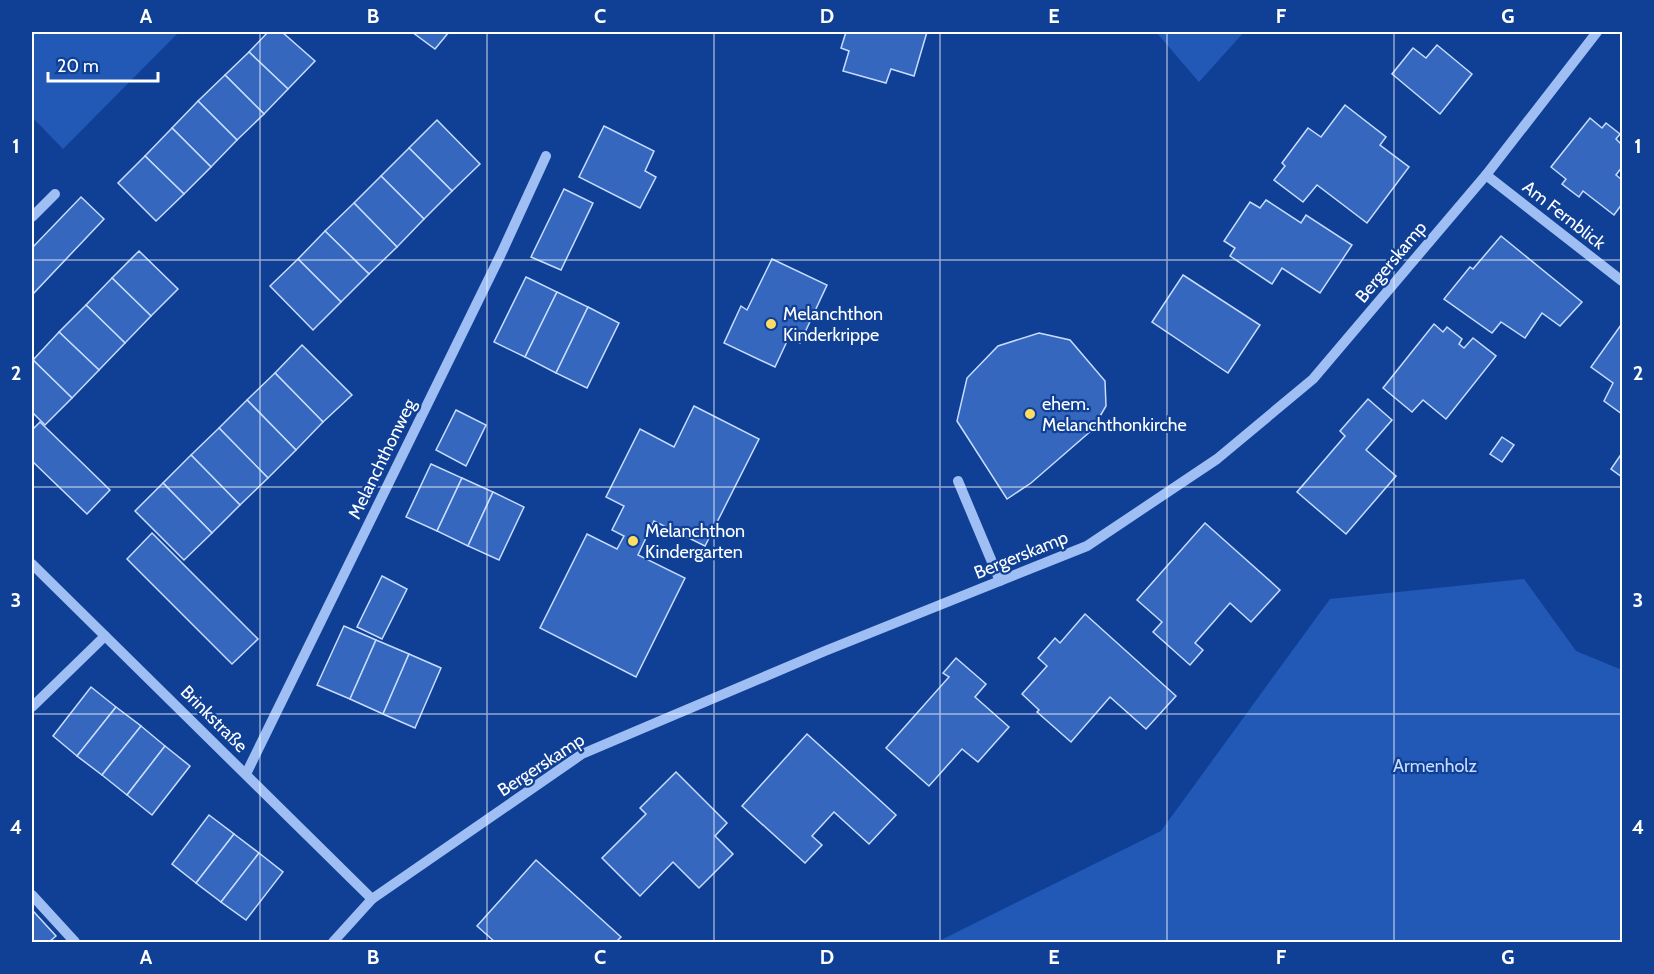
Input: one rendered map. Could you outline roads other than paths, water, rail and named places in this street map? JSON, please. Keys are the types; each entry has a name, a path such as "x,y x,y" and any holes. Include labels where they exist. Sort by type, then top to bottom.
{"street":[{"name":"Bergerskamp","path":"333,942 372,899 582,754 825,651 1087,546 1217,459 1313,380 1486,175 1597,32"},
{"name":"Melanchthonweg","path":"246,774 491,275 546,156"},
{"name":"Am Fernblick","path":"1486,175 1623,281"},
{"path":"32,217 55,194"},
{"path":"958,481 1000,581"},
{"name":"Brinkstraße","path":"32,564 372,899"},
{"path":"32,706 105,636"},
{"path":"32,895 75,942"}],"place":[{"name":"Melanchthon Kinderkrippe","path":"771,324"},
{"name":"ehem. Melanchthonkirche","path":"1030,414"},
{"name":"Melanchthon Kindergarten","path":"633,541"}],"park label":[{"name":"Armenholz","path":"1435,766"}]}
